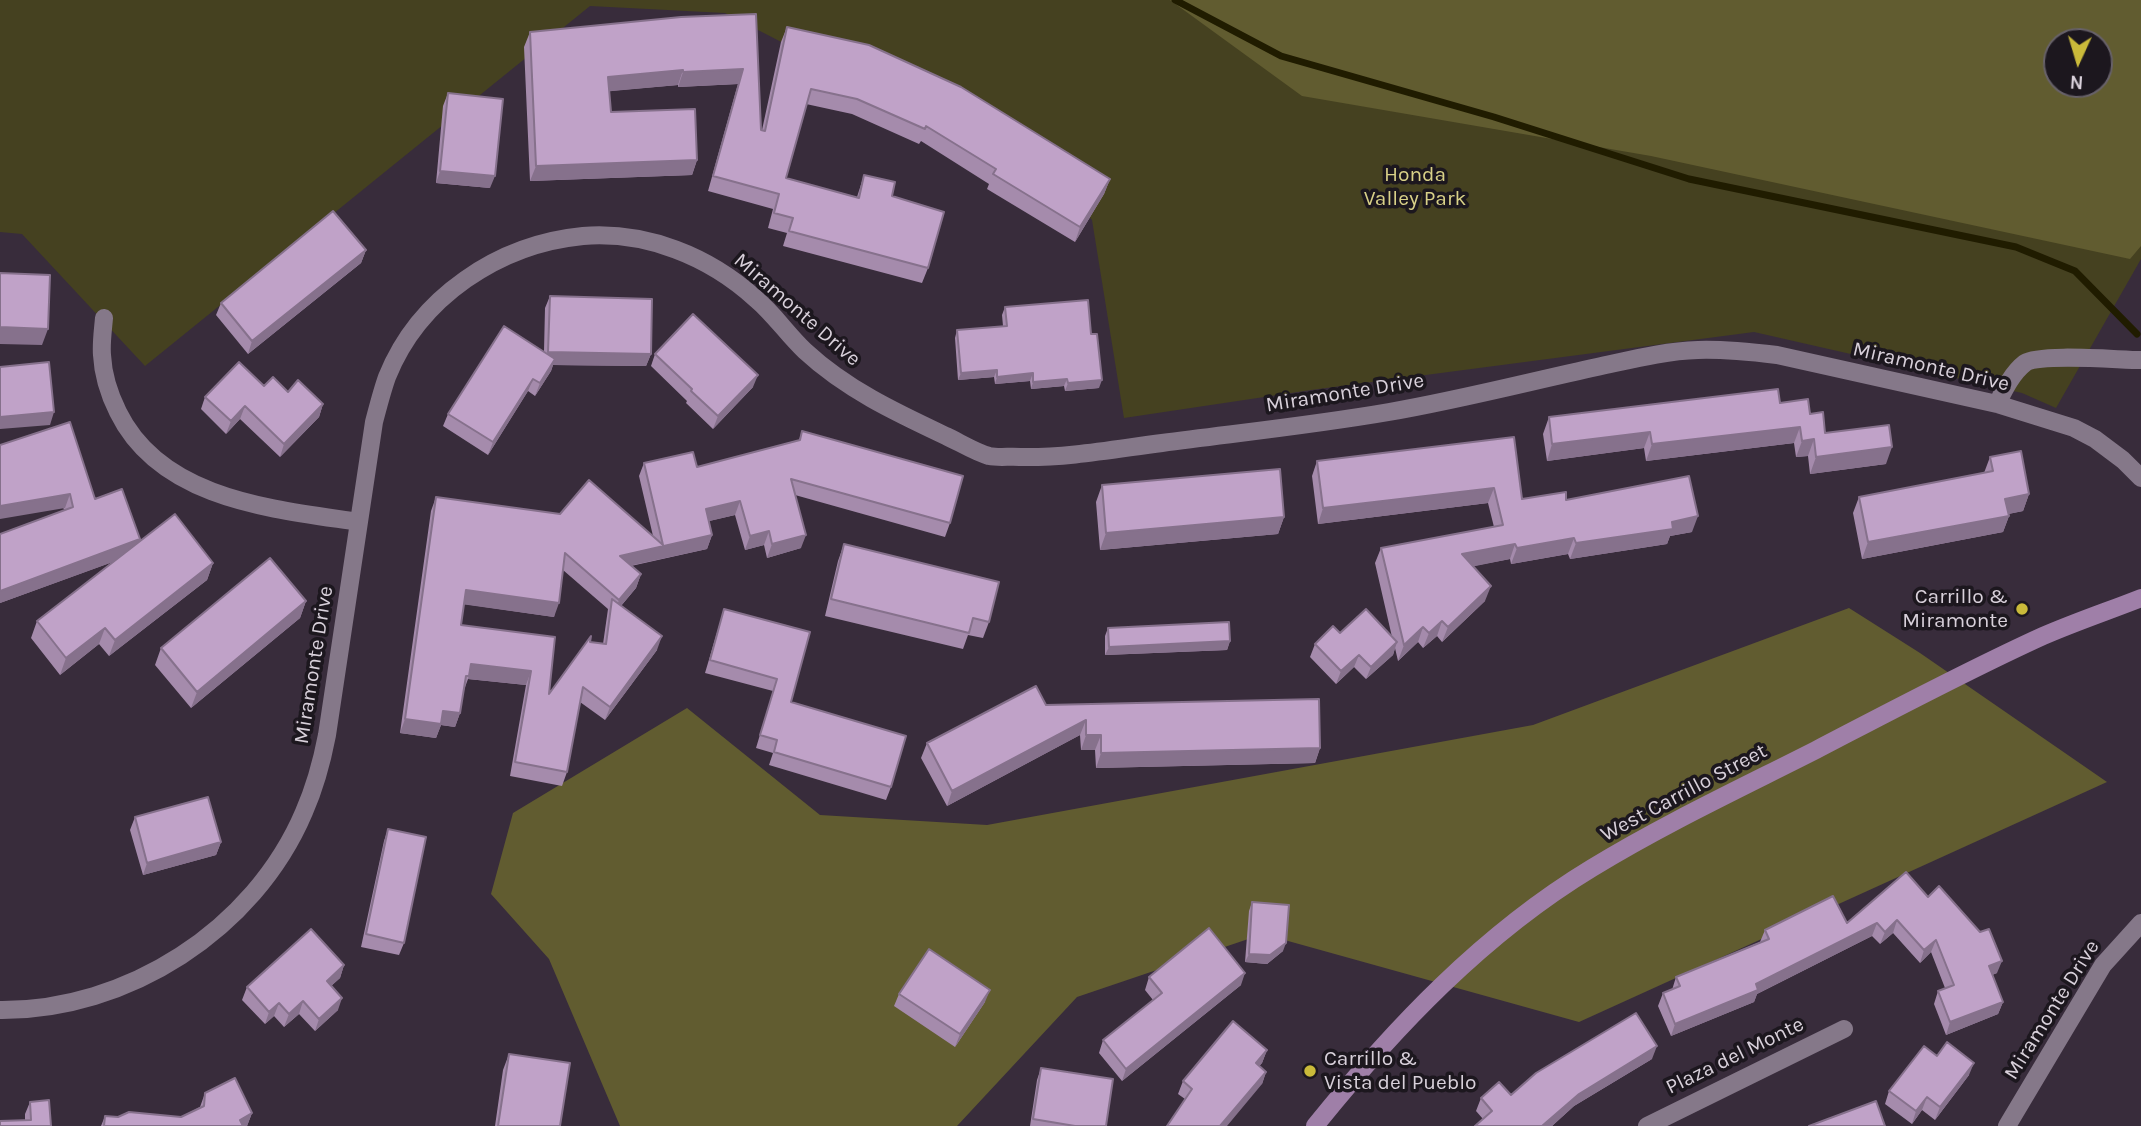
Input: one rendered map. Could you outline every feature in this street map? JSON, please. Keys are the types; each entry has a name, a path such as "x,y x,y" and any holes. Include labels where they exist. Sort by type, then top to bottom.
{"main road":[{"name":"West Carrillo Street","path":"1315,1126 1366,1063 1424,1002 1500,935 1591,869 1806,755 2043,636 2141,598"}],"street":[{"name":"Miramonte Drive","path":"0,1010 57,1005 102,994 165,966 204,940 231,917 262,883 288,844 304,813 320,769 374,422 387,377 420,322 466,278 523,249 554,240 617,236 649,241 708,264 735,281 759,302 802,349 831,373 872,401 988,456 1054,458 1390,412 1651,356 1697,350 1777,355 1997,404 2074,428 2095,439 2141,478"},
{"path":"104,318 102,356 111,398 125,427 146,453 194,483 236,500 268,508 359,522"},
{"path":"1997,404 2006,385 2026,362 2048,358 2141,360"},
{"name":"Miramonte Drive","path":"2007,1126 2103,965 2141,923"},
{"name":"Plaza del Monte","path":"1647,1126 1844,1029"}],"green space":[{"name":"Honda Valley Park","path":"0,0 2141,0 2141,259 2056,408 2022,393 1754,332 1311,390 1124,418 1092,220 1065,188 725,13 590,6 145,366 22,234 0,232"}],"shaded area":[{"path":"1170,0 2141,0 2141,246 2130,259 1651,156 1302,96"},
{"path":"1849,608 1920,653 2107,782 1579,1022 1263,934 1077,997 957,1126 620,1126 549,959 491,894 513,813 687,708 820,815 987,825 1533,725"}],"building":[{"path":"756,14 761,130 765,131 787,27 869,45 961,87 1110,179 1080,227 993,174 996,169 926,126 925,129 857,99 811,89 786,178 859,198 864,175 895,182 892,196 944,212 928,268 789,231 793,218 774,213 779,194 713,176 743,69 683,70 608,77 611,112 695,109 697,160 536,166 530,32 681,17"},
{"path":"448,93 503,99 495,176 440,171"},
{"path":"333,211 366,250 252,341 221,303"},
{"path":"0,273 50,275 48,329 0,327"},
{"path":"550,296 652,299 651,354 548,352"},
{"path":"1088,300 1091,334 1097,334 1102,380 1033,382 1033,373 997,377 997,370 961,373 957,330 1007,326 1005,307"},
{"path":"693,314 758,375 718,416 655,354"},
{"path":"504,326 555,359 540,383 533,379 493,442 448,414"},
{"path":"49,362 54,412 0,417 0,367"},
{"path":"239,362 264,386 273,377 288,392 298,380 323,404 284,444 245,406 231,421 205,397"},
{"path":"1778,389 1780,403 1808,399 1810,414 1823,412 1825,433 1889,425 1892,447 1816,457 1814,439 1802,441 1800,427 1652,444 1650,432 1552,444 1549,417"},
{"path":"70,422 95,499 122,489 140,539 0,591 0,534 73,507 70,494 0,506 0,445"},
{"path":"802,431 963,476 950,523 791,479 806,535 772,544 769,531 750,536 740,501 706,509 712,535 620,556 641,574 619,600 565,553 559,603 466,590 461,625 555,637 549,694 591,636 590,642 606,644 612,599 662,636 610,707 583,687 567,772 515,762 531,671 471,664 469,676 466,676 460,713 443,711 441,724 405,719 436,497 560,514 589,480 663,545 644,463 693,452 697,467 800,440"},
{"path":"1514,437 1522,499 1566,492 1566,500 1689,476 1698,516 1672,522 1673,529 1576,543 1574,538 1517,548 1515,544 1462,554 1491,586 1448,627 1442,621 1429,633 1423,627 1404,645 1381,548 1503,525 1494,488 1323,508 1317,461"},
{"path":"2021,451 2029,494 2005,499 2009,516 1868,542 1859,497 1993,471 1990,457"},
{"path":"1280,469 1284,517 1106,533 1102,485"},
{"path":"175,514 213,563 115,640 105,628 66,658 37,621"},
{"path":"844,544 999,582 989,622 973,618 969,633 831,599"},
{"path":"270,558 306,601 197,692 161,648"},
{"path":"724,609 810,632 791,702 906,736 891,787 774,752 777,740 760,735 777,679 710,660"},
{"path":"1366,609 1397,642 1371,667 1359,655 1341,671 1315,644 1333,626 1340,633"},
{"path":"1229,622 1230,641 1109,647 1108,628"},
{"path":"1036,686 1046,705 1319,699 1320,748 1101,753 1101,735 1086,735 1086,720 952,791 927,743"},
{"path":"208,797 221,842 147,863 135,817"},
{"path":"388,829 426,837 404,943 366,934"},
{"path":"1906,872 1928,897 1939,886 1980,932 1989,929 2002,961 1989,966 2003,1002 1950,1022 1938,991 1954,985 1936,940 1924,950 1897,920 1885,932 1877,923 1756,984 1758,990 1675,1024 1663,993 1680,986 1676,977 1769,939 1765,930 1833,896 1847,923"},
{"path":"1252,902 1289,905 1286,943 1270,955 1249,954"},
{"path":"1209,928 1245,973 1126,1069 1103,1040 1162,993 1149,977"},
{"path":"311,929 344,965 327,981 342,998 319,1019 303,1001 289,1014 279,1003 269,1012 247,987"},
{"path":"929,949 990,990 960,1034 899,994"},
{"path":"1636,1013 1657,1046 1579,1094 1542,1126 1475,1126 1492,1111 1481,1098 1499,1082 1511,1095 1536,1073"},
{"path":"1233,1021 1267,1050 1256,1063 1266,1072 1220,1126 1167,1126 1192,1089 1183,1081"},
{"path":"1947,1042 1974,1063 1940,1107 1927,1097 1916,1111 1889,1091 1924,1046 1937,1056"},
{"path":"509,1054 570,1063 560,1126 498,1126"},
{"path":"1041,1068 1113,1079 1106,1126 1075,1126 1033,1119"},
{"path":"235,1078 252,1113 240,1120 243,1126 104,1126 105,1116 118,1117 129,1112 181,1117 204,1106 205,1093"},
{"path":"49,1100 51,1126 0,1126 0,1121 31,1120 30,1102"},
{"path":"1876,1101 1885,1126 1809,1126"}],"waterway":[{"path":"1175,0 1281,56 1494,117 1689,179 2016,247 2075,271 2137,334"}],"place":[{"name":"Carrillo & Miramonte","path":"2022,609"},
{"name":"Carrillo & Vista del Pueblo","path":"1310,1071"}]}
